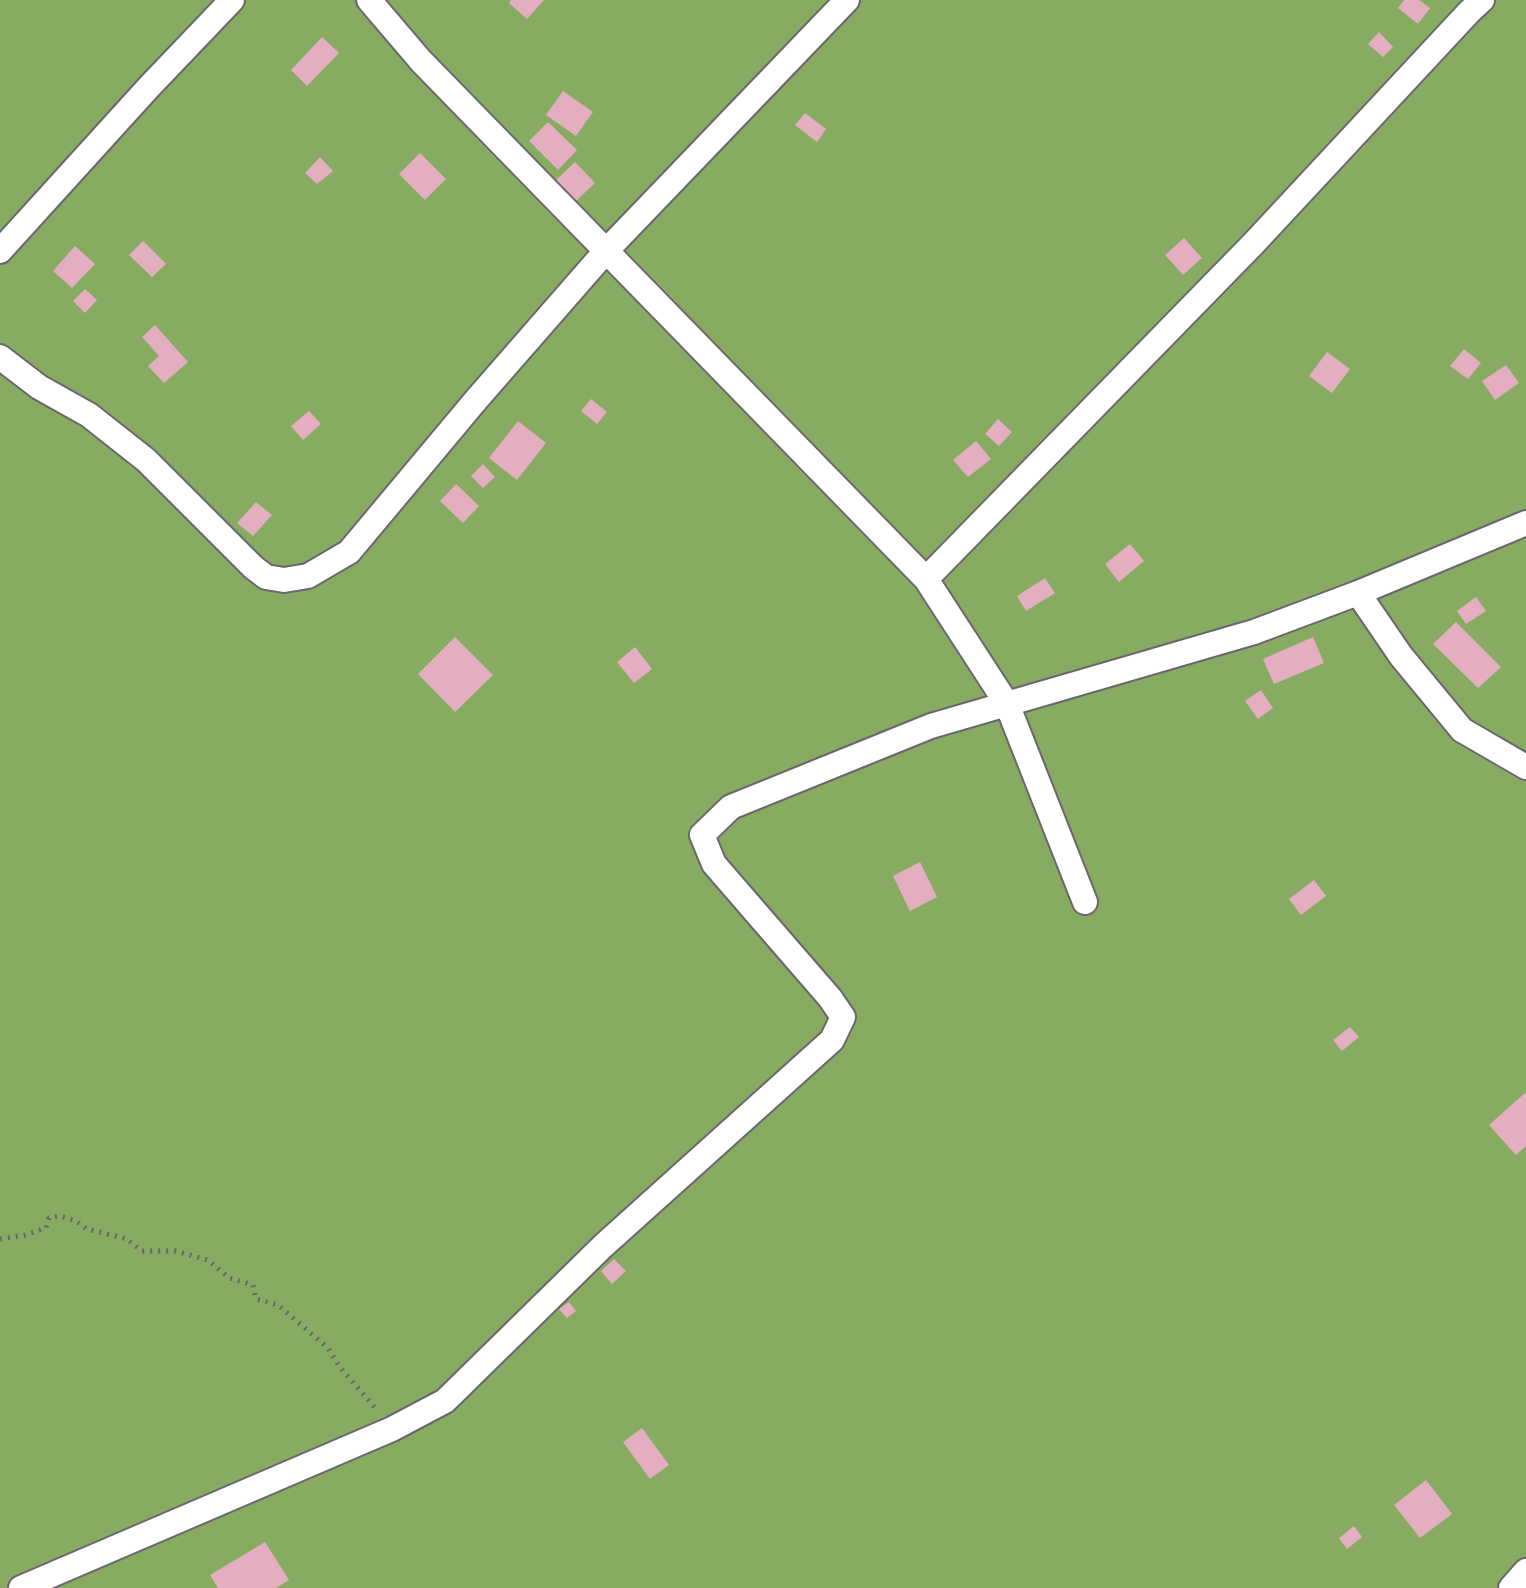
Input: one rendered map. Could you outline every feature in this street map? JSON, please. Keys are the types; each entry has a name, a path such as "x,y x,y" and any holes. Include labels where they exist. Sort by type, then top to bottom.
{"street":[{"path":"0,251 232,0"},
{"path":"369,0 421,61 926,579 1007,704 1085,902"},
{"path":"0,357 39,387 89,415 146,460 266,577 284,580 308,576 349,552 606,251 847,0"},
{"path":"926,579 1254,243 1482,0"},
{"path":"21,1588 392,1429 445,1401 603,1246 832,1040 843,1017 714,864 702,835 731,807 931,726 1254,632 1358,593 1526,523"},
{"path":"1358,593 1401,656 1462,730 1526,767"},
{"path":"1511,1588 1526,1571"}],"path":[{"path":"0,1239 46,1228 49,1218 60,1216 76,1221 87,1229 127,1239 142,1251 175,1251 208,1260 229,1278 253,1285 256,1299 278,1305 328,1348 339,1366 392,1429"}],"green space":[{"path":"0,0 1526,0 1526,1588 0,1588"}],"building":[{"path":"511,0 544,0 527,19 509,3"},
{"path":"1404,0 1419,0 1430,8 1418,24 1398,8"},
{"path":"1379,32 1393,47 1383,57 1368,44"},
{"path":"322,37 339,53 307,86 291,70"},
{"path":"563,91 593,112 576,136 546,115"},
{"path":"805,113 826,129 817,142 795,125"},
{"path":"548,122 577,150 558,170 529,141"},
{"path":"420,153 446,179 425,200 399,174"},
{"path":"320,157 333,171 317,184 305,173"},
{"path":"575,162 595,183 574,203 554,182"},
{"path":"1184,238 1202,258 1183,275 1165,255"},
{"path":"143,241 166,264 152,277 129,255"},
{"path":"75,246 95,264 72,288 53,271"},
{"path":"85,289 97,300 85,313 73,301"},
{"path":"155,325 188,362 164,383 148,366 159,356 142,337"},
{"path":"1464,349 1481,363 1468,379 1450,366"},
{"path":"1327,352 1350,369 1332,393 1309,376"},
{"path":"1506,365 1519,383 1495,400 1482,381"},
{"path":"591,399 607,412 597,424 581,411"},
{"path":"309,411 321,424 303,440 291,426"},
{"path":"998,419 1012,432 999,446 985,434"},
{"path":"518,421 546,443 517,480 489,458"},
{"path":"976,441 991,459 968,477 953,460"},
{"path":"483,464 495,477 483,488 471,476"},
{"path":"456,484 479,506 463,523 440,501"},
{"path":"256,502 272,515 253,536 237,523"},
{"path":"1130,544 1144,561 1119,582 1105,564"},
{"path":"1045,578 1055,593 1026,611 1017,596"},
{"path":"1476,597 1486,611 1466,624 1457,611"},
{"path":"1456,622 1501,667 1478,688 1433,644"},
{"path":"455,637 493,675 455,712 418,674"},
{"path":"1313,637 1324,663 1274,684 1263,659"},
{"path":"635,647 652,669 634,683 617,662"},
{"path":"1261,690 1273,708 1258,719 1245,701"},
{"path":"920,862 937,897 910,911 893,876"},
{"path":"1314,880 1326,896 1301,915 1289,899"},
{"path":"1350,1027 1359,1037 1342,1051 1333,1040"},
{"path":"1526,1092 1526,1146 1516,1155 1489,1125"},
{"path":"614,1259 626,1271 612,1284 601,1271"},
{"path":"569,1302 576,1311 567,1318 559,1309"},
{"path":"642,1428 669,1465 650,1479 623,1442"},
{"path":"1426,1480 1452,1514 1420,1538 1394,1505"},
{"path":"1354,1526 1362,1537 1347,1549 1339,1538"},
{"path":"265,1542 289,1580 276,1588 218,1588 210,1575"}]}
